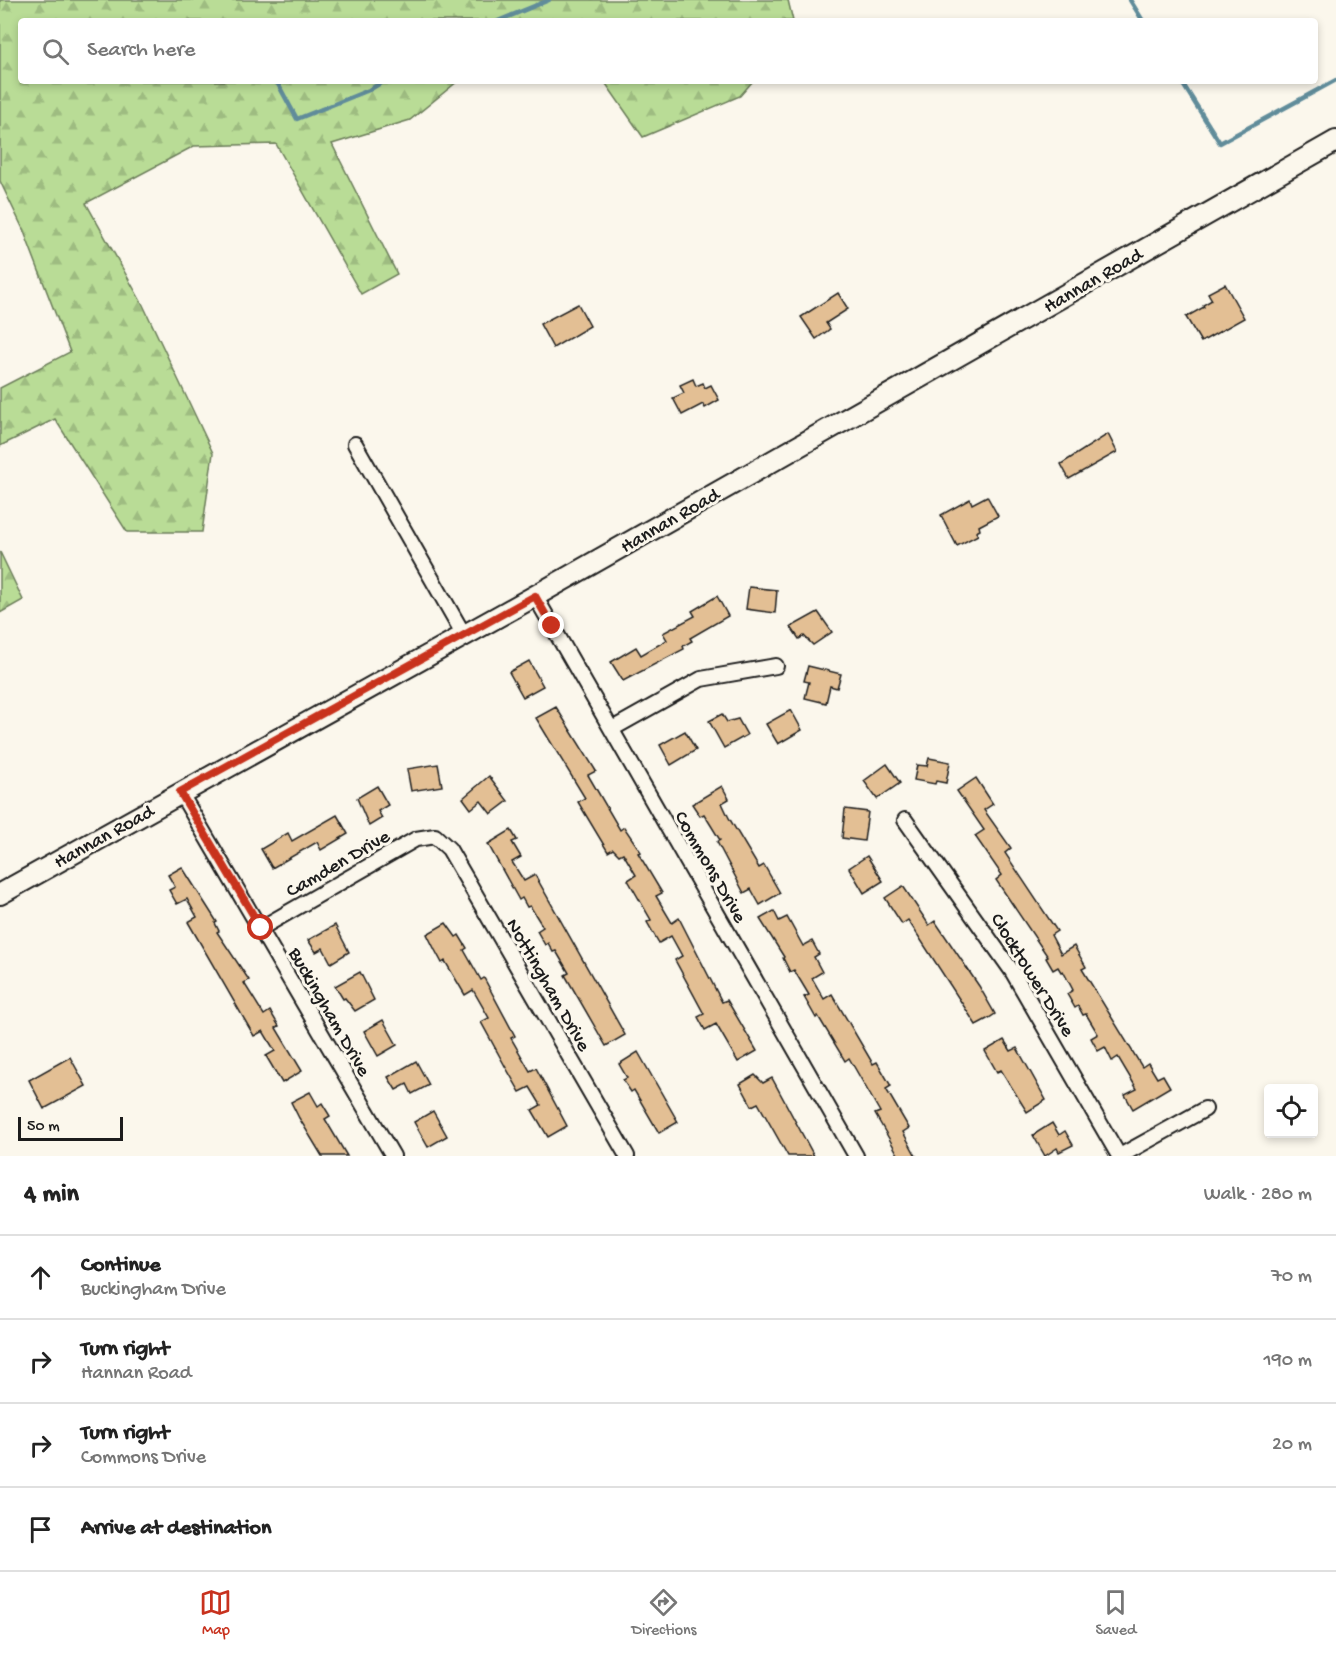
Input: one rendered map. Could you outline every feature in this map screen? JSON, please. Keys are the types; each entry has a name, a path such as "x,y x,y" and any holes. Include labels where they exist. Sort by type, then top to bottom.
{"street":[{"name":"Hannan Road","path":"0,894 535,596 1336,141"},
{"path":"355,444 464,635"},
{"name":"Commons Drive","path":"535,596 856,1156"},
{"path":"612,729 701,679 776,666"},
{"name":"Buckingham Drive","path":"180,792 393,1156"},
{"name":"Clocktower Drive","path":"905,820 1012,971 1119,1156"},
{"name":"Camden Drive","path":"261,928 416,839 435,836"},
{"name":"Nottingham Drive","path":"435,836 449,849 627,1156"},
{"path":"1119,1156 1205,1109"}],"green space":[{"path":"0,0 788,0 792,18 18,18 18,84 454,84 410,120 332,144 397,274 361,294 276,144 194,146 86,203 143,305 213,453 202,532 127,532 55,419 0,446 0,388 70,352 23,229 0,181"},
{"path":"606,84 750,84 740,96 643,137"},
{"path":"0,552 23,600 0,613"}],"building":[{"path":"1225,284 1244,318 1201,342 1186,317 1212,300 1208,293"},
{"path":"838,293 848,309 826,323 830,329 816,339 801,317"},
{"path":"578,304 590,326 553,348 540,324"},
{"path":"693,379 696,386 703,383 705,388 711,385 719,400 705,408 703,404 682,415 673,398 684,393 680,385"},
{"path":"1108,434 1117,452 1069,479 1061,464"},
{"path":"987,496 998,516 979,526 980,530 976,532 978,535 957,546 941,515 970,499 972,504"},
{"path":"749,587 777,590 775,613 746,609"},
{"path":"717,596 728,616 690,638 692,641 683,646 684,649 623,681 611,662 636,647 641,655 667,640 663,633 695,616 692,611"},
{"path":"818,612 832,632 813,645 804,636 799,639 791,627"},
{"path":"529,661 543,686 523,697 509,672"},
{"path":"808,666 841,674 837,688 830,686 826,703 805,698 809,682 804,681"},
{"path":"556,707 596,771 588,775 620,830 624,827 641,852 638,853 662,893 656,896 672,923 679,918 722,1002 727,1000 757,1051 738,1062 716,1024 705,1030 698,1017 704,1014 675,960 682,956 671,936 659,943 647,922 651,920 628,880 636,875 623,853 619,855 613,849 608,852 578,802 585,798 536,718"},
{"path":"791,710 802,730 778,744 766,724"},
{"path":"722,714 727,722 738,719 747,735 724,748 709,721"},
{"path":"685,731 696,750 671,765 660,745"},
{"path":"929,758 950,762 946,783 936,781 935,784 914,780 917,765 927,766"},
{"path":"438,764 442,786 411,791 407,769"},
{"path":"887,764 900,783 877,799 864,781"},
{"path":"489,776 508,801 491,814 481,801 471,809 463,798"},
{"path":"976,778 993,804 984,810 1011,848 1005,853 1057,931 1051,935 1061,954 1074,946 1086,967 1082,969 1142,1067 1148,1063 1157,1078 1163,1075 1170,1087 1133,1109 1125,1095 1137,1089 1118,1057 1112,1061 1105,1047 1098,1051 1091,1038 1098,1034 1086,1014 1083,1015 1078,1006 1075,1008 1067,994 1073,990 1063,971 1061,972 1058,967 1053,970 1046,958 1048,957 996,880 1002,875 975,836 984,830 957,791"},
{"path":"377,786 388,805 378,811 382,818 369,826 357,798"},
{"path":"722,786 729,799 722,803 729,818 759,868 764,865 780,893 760,905 751,889 744,893 717,842 720,840 704,814 700,816 692,804"},
{"path":"845,809 868,812 864,841 842,838"},
{"path":"337,815 348,834 321,850 317,842 272,868 261,849 288,833 292,841"},
{"path":"511,830 517,840 512,842 521,857 512,862 524,881 535,875 625,1035 606,1046 565,975 569,973 556,951 553,952 548,943 545,945 537,931 543,927 530,906 527,907 522,898 519,900 488,844"},
{"path":"867,856 883,881 864,893 849,868"},
{"path":"182,867 217,922 215,923 219,931 217,932 249,980 244,983 264,1015 270,1011 279,1026 276,1028 302,1071 282,1083 266,1056 275,1051 263,1031 254,1036 188,922 197,917 187,899 177,904 169,890 175,887 168,875"},
{"path":"903,886 929,925 935,921 995,1014 976,1025 908,920 902,924 885,898"},
{"path":"774,911 779,921 787,917 803,946 812,941 819,954 814,957 822,972 812,978 824,999 832,994 873,1064 877,1062 891,1086 886,1089 909,1128 903,1132 916,1156 899,1156 875,1114 880,1112 849,1058 845,1061 818,1016 816,1018 804,997 809,995 794,970 790,972 784,957 760,919"},
{"path":"446,923 456,937 459,935 467,948 464,950 481,980 484,978 515,1036 511,1038 530,1071 536,1068 567,1126 548,1137 532,1110 541,1105 530,1087 520,1092 481,1022 489,1018 473,990 465,995 445,961 442,963 427,934"},
{"path":"335,925 349,952 331,963 323,948 316,952 308,940"},
{"path":"360,972 374,1000 355,1011 345,998 343,999 335,986"},
{"path":"383,1020 397,1045 378,1056 364,1031"},
{"path":"1004,1040 1011,1051 1017,1048 1046,1100 1027,1112 1001,1070 997,1072 985,1051"},
{"path":"638,1052 678,1122 659,1133 634,1090 631,1092 623,1080 627,1078 619,1064"},
{"path":"70,1057 86,1086 44,1109 29,1080"},
{"path":"416,1061 429,1085 412,1094 407,1084 396,1090 388,1077"},
{"path":"755,1075 763,1083 772,1078 814,1156 788,1156 758,1103 752,1106 740,1084"},
{"path":"310,1092 318,1106 322,1103 330,1116 325,1119 347,1156 322,1156 299,1118 291,1102"},
{"path":"433,1111 447,1136 428,1147 414,1122"},
{"path":"1052,1123 1059,1135 1065,1131 1073,1145 1059,1152 1057,1148 1045,1156 1033,1135"}],"waterway":[{"path":"505,18 549,0"},
{"path":"1130,0 1141,18"},
{"path":"1183,84 1220,143 1336,80"},
{"path":"278,84 297,119 379,84"}],"route":[{"path":"261,928 180,792 535,596 552,626"}]}
